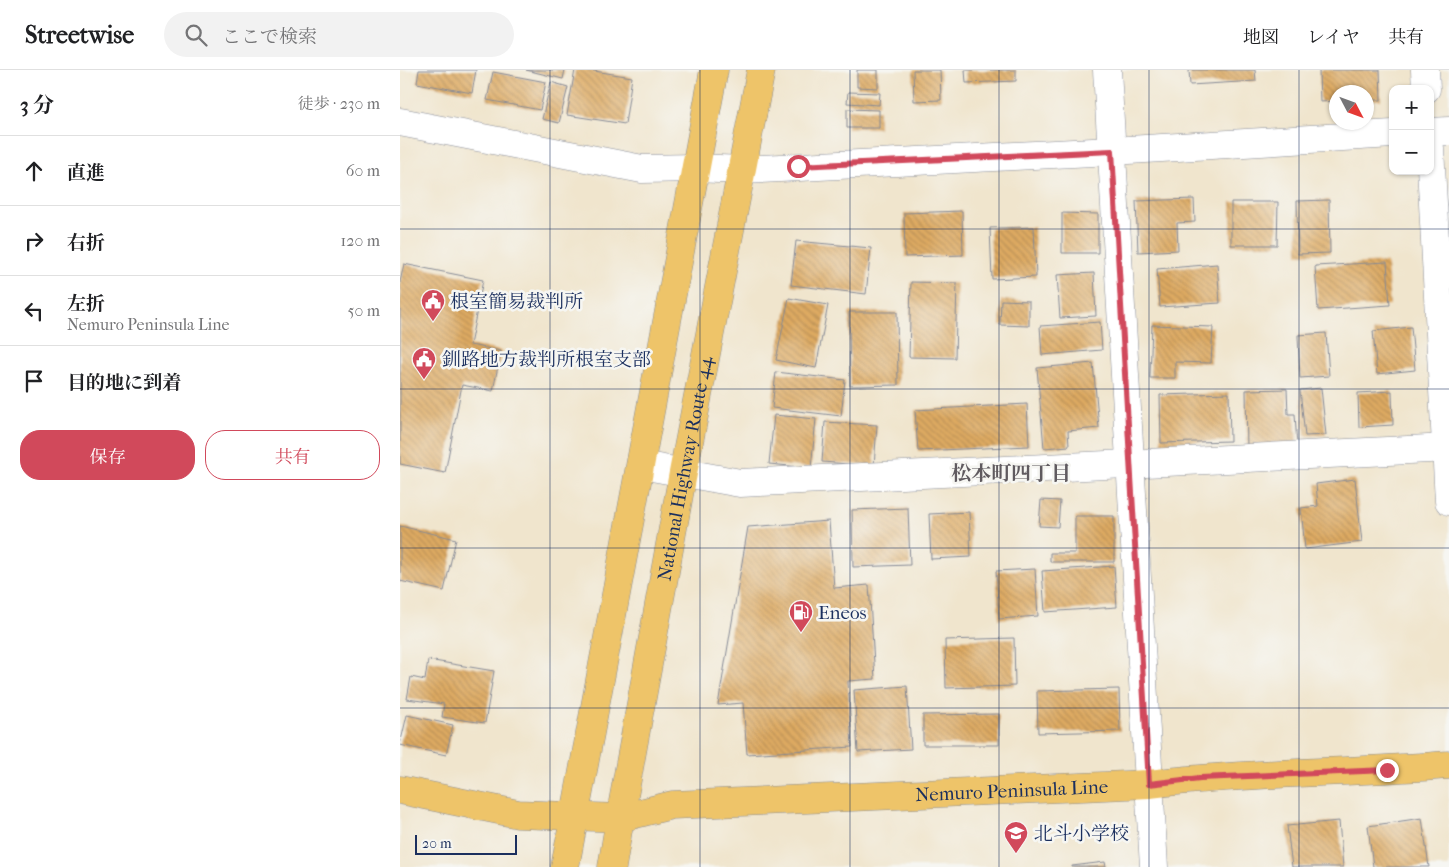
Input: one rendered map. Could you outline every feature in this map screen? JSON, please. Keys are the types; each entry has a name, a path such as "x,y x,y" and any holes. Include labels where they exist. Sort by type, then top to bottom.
{"main road":[{"path":"565,867 714,70"},
{"name":"National Highway Route 44","path":"612,867 761,70"},
{"name":"Nemuro Peninsula Line","path":"400,790 518,814 620,818 672,805 1149,784 1200,778 1449,765"}],"street":[{"path":"1107,70 1154,867"},
{"path":"1425,70 1426,85"},
{"path":"400,122 642,169 695,168 743,170 1389,134"},
{"path":"1434,132 1449,131"},
{"path":"1432,175 1449,501"},
{"path":"641,465 740,483 1447,448"}],"building":[{"path":"419,70 476,70 472,93 417,83"},
{"path":"526,70 565,70 563,79"},
{"path":"575,70 588,70 632,77 625,124 567,115"},
{"path":"857,70 878,70 878,88 857,87"},
{"path":"913,70 940,70 941,100 914,101"},
{"path":"965,70 1016,70 1016,81 966,83"},
{"path":"1189,70 1255,70 1256,81 1190,85"},
{"path":"1319,70 1380,70 1381,100 1374,100 1374,85 1329,85 1329,101 1320,102"},
{"path":"493,72 546,82 540,110 487,100"},
{"path":"551,82 568,87 559,123 542,119"},
{"path":"848,92 880,93 879,105 847,103"},
{"path":"847,109 879,110 879,128 847,128"},
{"path":"1194,199 1195,222 1177,223 1178,250 1138,252 1136,201"},
{"path":"1329,200 1330,253 1298,254 1297,201"},
{"path":"1231,202 1278,202 1277,245 1231,245"},
{"path":"962,211 963,255 905,257 904,213"},
{"path":"1062,213 1098,214 1098,253 1062,253"},
{"path":"1034,227 1036,277 992,279 990,228"},
{"path":"796,241 871,248 866,294 791,285"},
{"path":"1387,262 1390,305 1318,310 1315,266"},
{"path":"404,264 483,280 470,345 501,351 493,391 462,385 445,473 400,464 400,282"},
{"path":"1217,264 1220,303 1160,307 1157,269"},
{"path":"1094,273 1096,316 1060,318 1057,275"},
{"path":"911,282 957,283 955,358 909,357"},
{"path":"789,298 828,305 816,368 776,360"},
{"path":"1001,300 1029,301 1029,326 1000,325"},
{"path":"849,312 897,312 898,385 850,386"},
{"path":"1100,322 1102,350 1042,355 1040,326"},
{"path":"1152,325 1213,327 1211,363 1175,362 1175,378 1150,378"},
{"path":"1411,327 1415,370 1377,374 1373,331"},
{"path":"1326,333 1329,376 1300,378 1298,335"},
{"path":"1093,363 1099,428 1068,431 1069,446 1044,448 1037,368"},
{"path":"776,372 845,380 841,416 772,408"},
{"path":"1321,388 1326,435 1305,436 1300,390"},
{"path":"1287,389 1288,414 1295,414 1297,446 1247,448 1246,390"},
{"path":"1392,391 1393,425 1359,427 1358,393"},
{"path":"1229,393 1230,441 1161,443 1160,395"},
{"path":"1027,404 1029,446 918,451 915,410"},
{"path":"774,415 816,419 811,468 769,464"},
{"path":"825,422 877,425 874,466 822,462"},
{"path":"1355,479 1362,542 1305,549 1301,508 1318,506 1316,484"},
{"path":"1041,500 1060,501 1058,527 1039,526"},
{"path":"908,508 910,565 853,567 852,510"},
{"path":"969,512 971,557 931,559 929,514"},
{"path":"1075,516 1114,516 1114,562 1050,562 1050,553 1075,553"},
{"name":"Eneos","path":"829,521 834,588 869,585 875,679 848,681 852,747 747,754 743,703 718,705 748,527"},
{"path":"400,526 456,539 444,591 400,581"},
{"path":"1114,566 1117,607 1045,612 1042,571"},
{"path":"1035,569 1038,616 999,619 996,571"},
{"path":"1014,638 1015,686 946,688 945,640"},
{"path":"428,660 494,671 485,723 442,717 444,704 407,699 411,677 425,680"},
{"path":"907,686 911,749 858,752 854,690"},
{"path":"1119,689 1120,731 1038,733 1037,691"},
{"path":"999,714 999,745 923,745 923,715"},
{"path":"407,715 453,725 446,755 400,745"},
{"path":"1422,818 1429,867 1373,867 1368,826"},
{"path":"1339,821 1343,867 1292,867 1287,826"},
{"path":"1105,862 1106,867 1072,867 1072,866"}],"place":[{"name":"根室簡易裁判所","path":"433,322"},
{"name":"釧路地方裁判所根室支部","path":"424,380"},
{"name":"Eneos","path":"801,633"},
{"name":"北斗小学校","path":"1016,854"}],"district":[{"name":"松本町四丁目","path":"1011,473"}],"route":[{"path":"798,166 1112,151 1149,784 1200,778 1387,770"}]}
